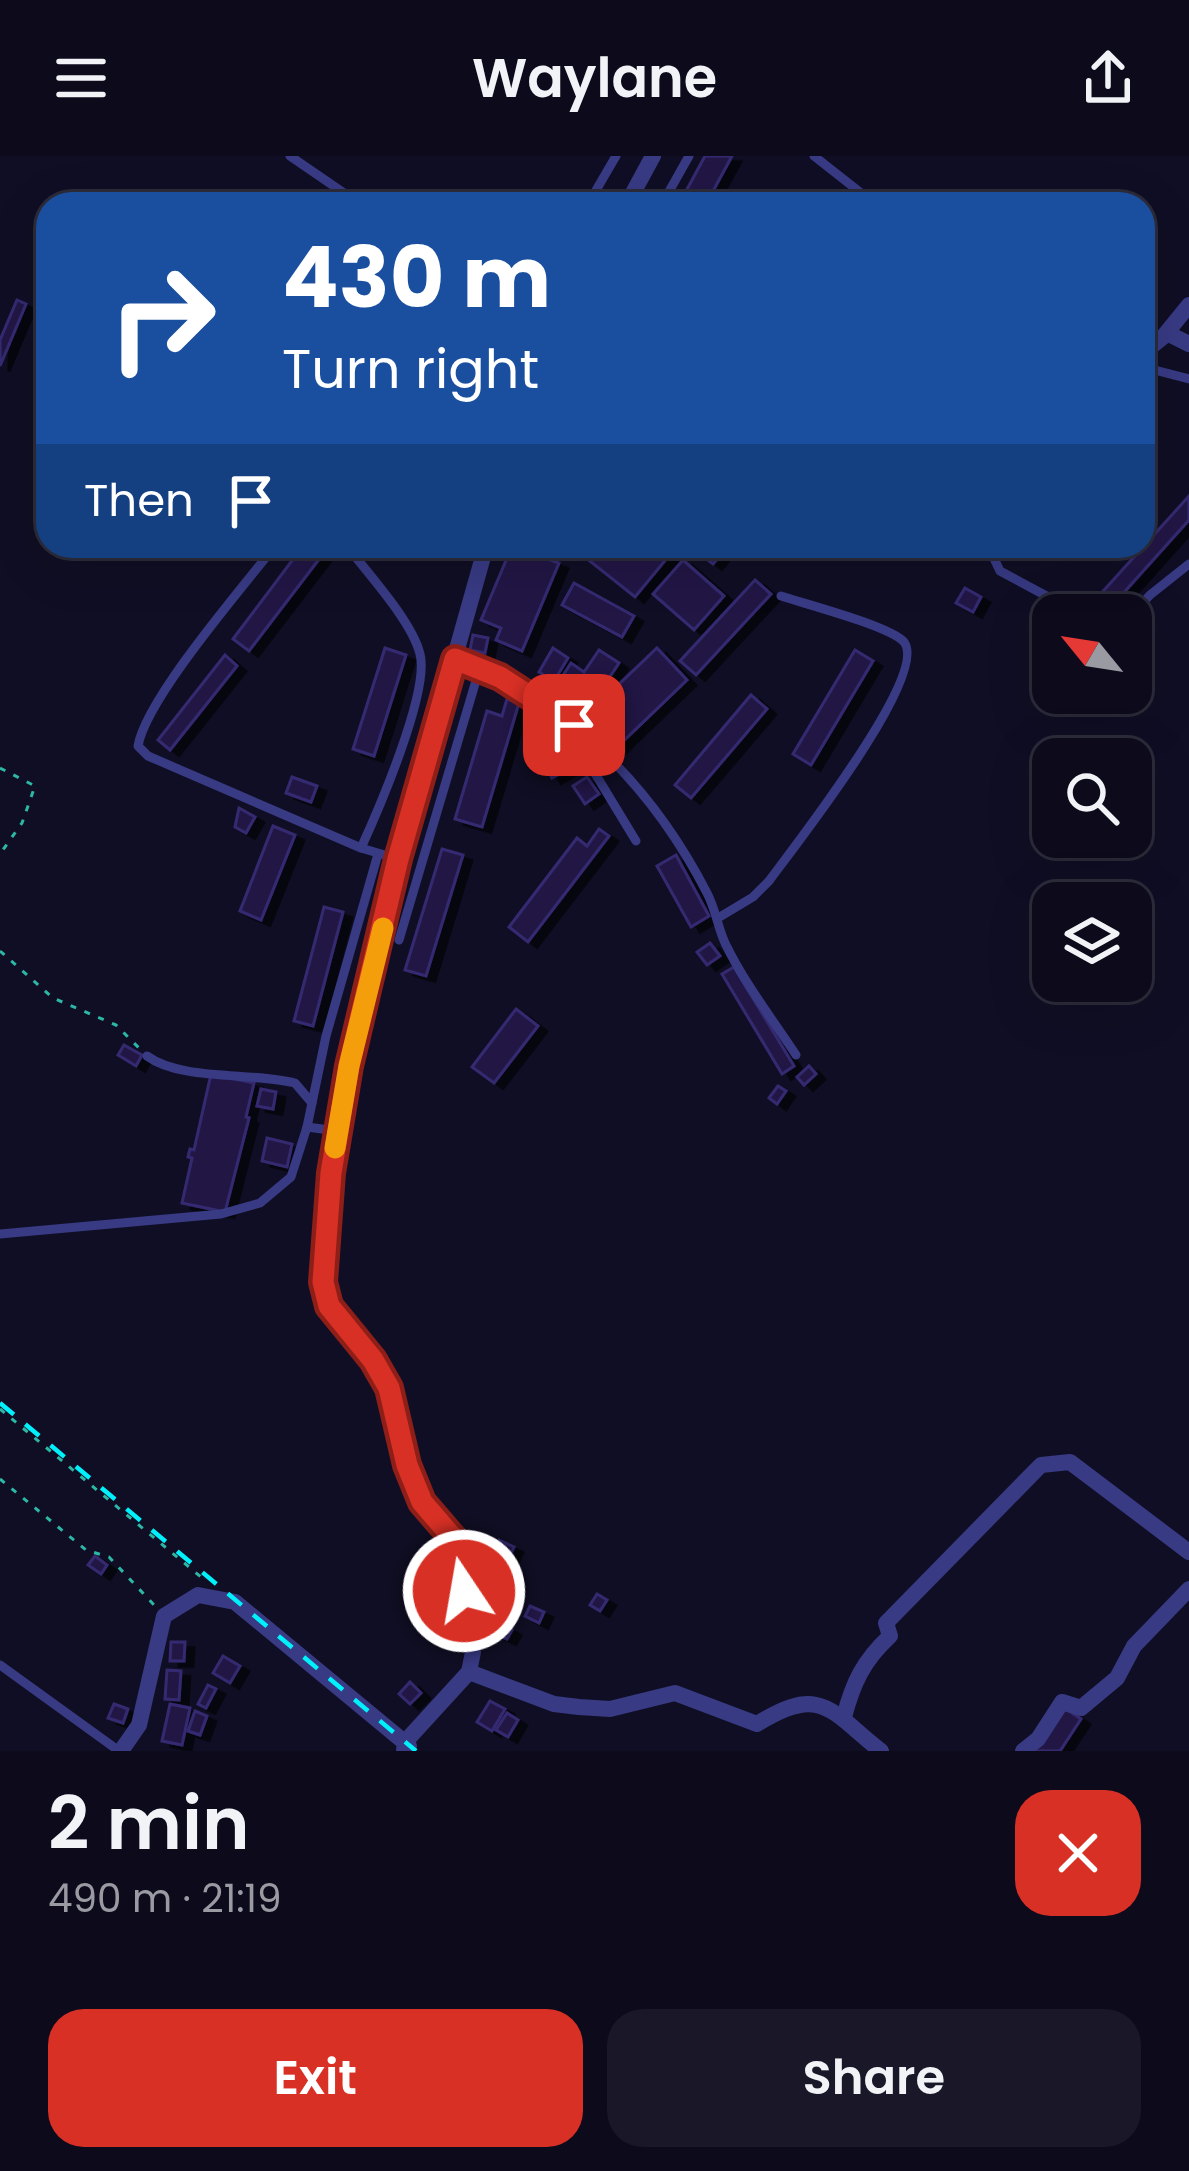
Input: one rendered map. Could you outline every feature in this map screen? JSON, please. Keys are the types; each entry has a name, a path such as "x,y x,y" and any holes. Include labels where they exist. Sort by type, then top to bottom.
{"street":[{"path":"634,192 653,156"},
{"path":"1155,343 1189,305"},
{"path":"1167,333 1189,344"},
{"path":"120,1751 139,1724 164,1616 198,1595 229,1601 408,1748 470,1672 472,1652 463,1606 465,1552 422,1502 407,1465 389,1388 373,1360 329,1306 323,1282 326,1225 349,1066 398,859 483,558"},
{"path":"844,1718 854,1678 890,1636 886,1622 1041,1465 1070,1462 1189,1552"},
{"path":"1023,1751 1038,1739 1062,1702 1081,1708 1117,1678 1134,1646 1189,1589"},
{"path":"470,1672 566,1706 610,1709 670,1692 757,1724 792,1705 826,1706 881,1751"}],"lane":[{"path":"290,156 342,192"},
{"path":"595,192 616,156"},
{"path":"669,192 689,156"},
{"path":"814,156 860,192"},
{"path":"1155,371 1189,380"},
{"path":"266,558 182,667 141,730 138,746 148,755 361,848 398,859"},
{"path":"356,558 414,639 422,664 400,750 361,848"},
{"path":"994,558 1000,571 1043,594"},
{"path":"1151,594 1189,564"},
{"path":"718,918 769,881 889,708 910,656 903,641 884,630 781,596"},
{"path":"455,659 480,668 574,725 611,757 666,825 709,897 727,947 796,1055"},
{"path":"399,940 480,668"},
{"path":"574,725 581,752 636,841"},
{"path":"0,1234 221,1214 260,1203 292,1177 378,854"},
{"path":"147,1056 181,1072 202,1070 295,1083 312,1103"},
{"path":"307,1126 338,1131"},
{"path":"0,1666 120,1751"}],"path":[{"path":"0,768 35,786 22,823 0,854"},
{"path":"0,951 53,998 116,1025 147,1056"},
{"path":"0,1409 229,1601"},
{"path":"0,1479 86,1550 109,1557 164,1616"}],"building":[{"path":"705,156 732,156 712,192 686,192"},
{"path":"17,300 26,304 0,366 0,340"},
{"path":"1189,496 1189,520 1155,558 1155,534"},
{"path":"294,558 320,558 249,651 233,639"},
{"path":"507,558 545,558 559,563 522,651 496,640 501,628 481,620"},
{"path":"586,558 667,558 635,597"},
{"path":"1133,558 1155,558 1122,594 1101,594"},
{"path":"683,560 724,596 694,630 653,594"},
{"path":"755,580 771,594 696,675 680,661"},
{"path":"574,583 634,616 622,637 562,605"},
{"path":"965,588 981,597 973,612 956,603"},
{"path":"473,635 488,638 485,653 470,650"},
{"path":"385,648 406,655 374,756 353,749"},
{"path":"553,648 568,658 554,681 539,672"},
{"path":"657,648 687,680 613,751 590,726 600,716 593,709"},
{"path":"599,650 619,663 590,707 560,680 571,663 584,672"},
{"path":"855,650 873,661 811,765 793,754"},
{"path":"225,655 237,666 170,750 158,740"},
{"path":"751,695 767,709 691,798 675,785"},
{"path":"507,699 519,703 482,827 455,819 487,711 502,716"},
{"path":"560,752 570,768 552,778 543,761"},
{"path":"292,777 317,786 311,802 286,793"},
{"path":"587,777 599,794 585,804 573,786"},
{"path":"239,808 255,817 246,833 235,827"},
{"path":"273,826 295,835 261,920 240,911"},
{"path":"599,829 609,836 528,942 509,927 577,838 587,846"},
{"path":"442,849 463,855 426,976 405,970"},
{"path":"676,855 709,916 691,927 657,866"},
{"path":"324,907 343,912 313,1026 294,1021"},
{"path":"710,943 720,956 707,965 697,952"},
{"path":"734,967 794,1066 782,1074 722,974"},
{"path":"516,1009 538,1026 494,1083 472,1067"},
{"path":"124,1045 142,1055 136,1066 118,1055"},
{"path":"809,1066 816,1074 804,1085 797,1077"},
{"path":"211,1074 254,1083 225,1212 182,1203 192,1158 188,1157 190,1149 194,1150"},
{"path":"778,1086 786,1091 777,1104 769,1098"},
{"path":"261,1089 276,1092 273,1109 257,1106"},
{"path":"267,1138 292,1144 287,1167 262,1161"},
{"path":"499,1540 514,1547 509,1558 494,1551"},
{"path":"95,1556 107,1565 101,1574 88,1565"},
{"path":"442,1560 458,1562 456,1583 439,1581"},
{"path":"597,1594 607,1600 600,1611 590,1605"},
{"path":"530,1606 544,1612 539,1623 525,1616"},
{"path":"500,1623 512,1630 507,1639 494,1633"},
{"path":"171,1642 185,1642 184,1661 170,1661"},
{"path":"223,1656 240,1666 230,1683 213,1673"},
{"path":"167,1670 181,1671 179,1700 165,1699"},
{"path":"410,1682 421,1693 410,1704 399,1694"},
{"path":"208,1685 216,1689 206,1708 198,1704"},
{"path":"490,1701 505,1709 492,1731 477,1722"},
{"path":"114,1704 128,1709 123,1723 108,1718"},
{"path":"170,1704 190,1708 182,1745 162,1741"},
{"path":"1062,1706 1081,1719 1060,1751 1033,1751"},
{"path":"195,1711 207,1716 200,1735 188,1731"},
{"path":"507,1713 518,1720 508,1737 496,1730"}],"railway":[{"path":"0,1403 416,1751"}],"slow traffic":[{"path":"335,1148 349,1066 383,928"}],"route":[{"path":"464,1591 467,1560 463,1546 430,1514 414,1488 396,1408 382,1373 338,1320 325,1296 323,1252 331,1173 349,1066 398,859 455,659 500,677 574,725"}]}
